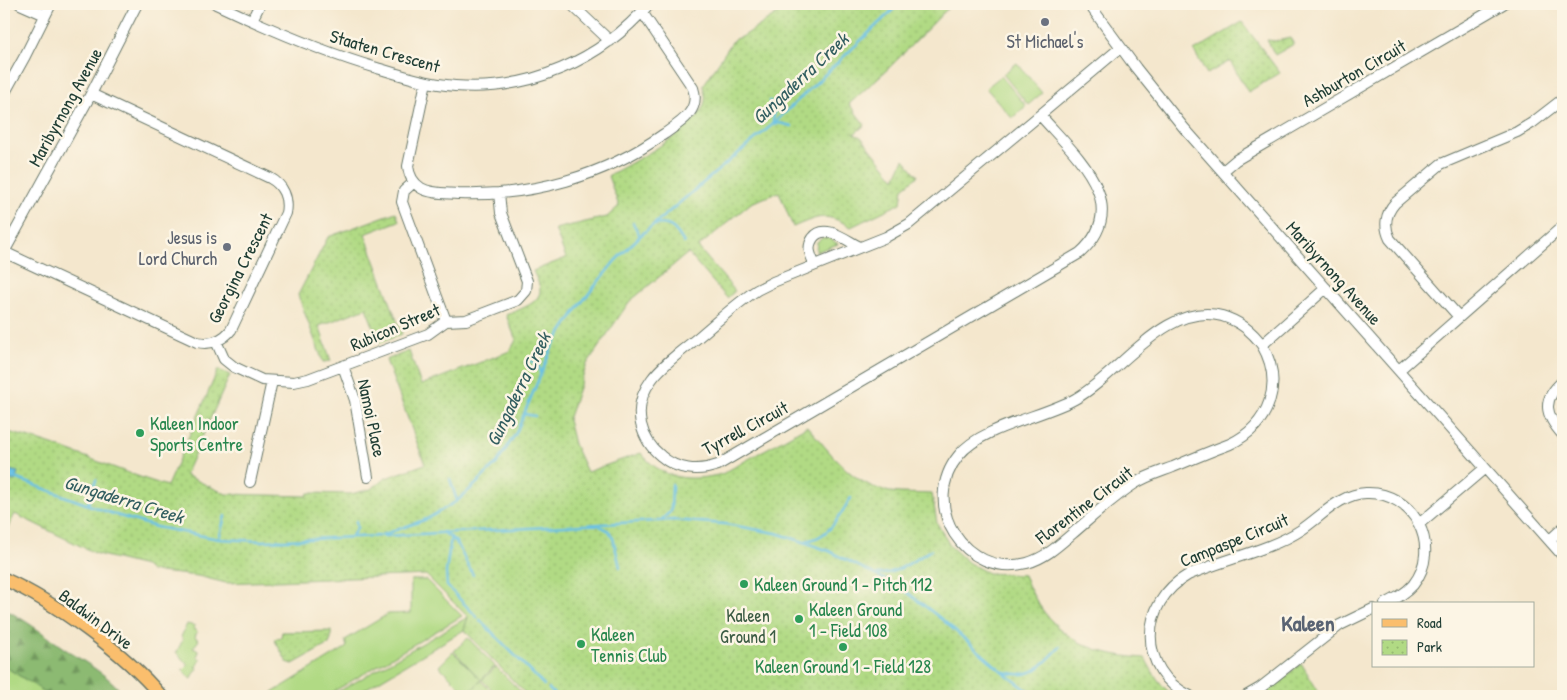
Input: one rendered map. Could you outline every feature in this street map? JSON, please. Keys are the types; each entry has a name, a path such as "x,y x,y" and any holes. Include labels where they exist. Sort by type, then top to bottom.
{"main road":[{"name":"Baldwin Drive","path":"4,579 19,586 67,616 113,650 161,696"}],"street":[{"path":"20,4 45,15"},
{"path":"4,94 50,4"},
{"name":"Maribyrnong Avenue","path":"4,252 91,94 137,4"},
{"name":"Staaten Crescent","path":"216,4 333,54 426,82 470,87 500,85 544,76 571,64 610,41 646,8"},
{"path":"252,20 260,4"},
{"path":"571,4 610,41"},
{"name":"Maribyrnong Avenue","path":"1089,4 1120,48 1168,108 1563,556"},
{"name":"Ashburton Circuit","path":"1223,172 1236,160 1503,4"},
{"path":"426,82 408,166 414,182 422,189 464,194 499,193 550,185 599,170 645,147 673,128 690,114 695,104 694,88 646,8"},
{"name":"Tyrrell Circuit","path":"1040,115 1088,172 1099,190 1102,204 1099,224 1094,237 1085,248 1074,257 725,461 711,467 690,469 675,465 663,458 648,442 640,422 641,400 650,380 750,294 773,282 894,234 909,224 1120,48"},
{"name":"Georgina Crescent","path":"4,252 193,340 207,343 216,341 225,337 234,325 284,218 287,204 283,190 278,183 270,178 91,94"},
{"path":"1459,318 1390,239 1386,225 1389,211 1395,203 1441,164 1517,132 1532,124 1563,99"},
{"path":"414,182 404,191 402,202 446,321"},
{"name":"Rubicon Street","path":"216,341 222,355 230,365 257,378 272,381 304,381 428,334 446,321 466,320 515,302 523,296 527,281 501,212 499,193"},
{"path":"1399,370 1563,226"},
{"path":"815,265 809,250 812,241 820,232 836,234 860,247"},
{"path":"1262,345 1326,288"},
{"name":"Florentine Circuit","path":"1196,314 1219,315 1233,320 1246,328 1262,345 1271,367 1272,390 1264,413 1250,432 1230,444 1136,483 1048,554 1026,564 994,563 972,553 960,542 951,529 944,506 944,490 951,467 966,448 986,435 1080,396 1168,325 1181,318 1196,314"},
{"name":"Namoi Place","path":"343,366 356,400 368,477"},
{"path":"250,482 272,381"},
{"path":"1563,381 1551,394 1548,408 1552,422 1563,435"},
{"path":"1419,524 1485,468"},
{"name":"Campaspe Circuit","path":"1190,696 1177,689 1166,678 1154,656 1151,641 1153,617 1159,602 1169,589 1195,571 1285,539 1340,500 1353,495 1375,493 1395,499 1412,512 1419,524 1425,544 1420,572 1408,589 1398,598 1389,602"},
{"path":"1550,540 1563,528"},
{"path":"1246,696 1260,688 1340,625 1372,609"}],"green space":[{"name":"Kaleen Ground 1","path":"811,4 952,4 890,67 849,104 865,125 854,134 861,137 895,179 904,159 918,176 903,188 901,203 851,227 835,219 822,217 793,227 779,192 751,203 698,247 735,291 727,298 688,253 629,302 587,364 568,420 574,444 587,472 641,453 649,462 667,474 688,478 710,477 722,474 807,426 843,466 864,483 890,492 932,494 937,523 950,546 969,563 988,573 1024,575 1033,595 1056,626 1070,637 1104,652 1145,658 1161,684 1174,696 528,696 464,630 468,617 426,575 226,583 198,576 150,571 145,566 97,554 15,514 4,535 4,431 25,436 167,486 218,370 230,375 185,475 226,494 307,496 308,493 351,494 371,489 386,478 425,464 386,360 409,351 421,385 510,351 516,340 506,315 532,303 539,295 539,285 533,271 566,258 555,229 607,217 619,206 608,176 664,143 692,122 701,111 705,101 703,86 734,39 742,37 785,9 793,13 800,13 809,8"},
{"path":"1242,22 1280,73 1248,92 1230,61 1207,74 1194,51"},
{"path":"1290,38 1294,44 1275,55 1267,40 1277,41"},
{"path":"1017,63 1042,93 1028,105 1003,74"},
{"path":"1001,76 1026,106 1012,118 986,88"},
{"path":"396,212 399,221 365,234 402,334 380,343 366,308 319,326 331,361 323,362 298,295 328,237"},
{"path":"822,238 829,238 838,244 816,252 817,242"},
{"path":"411,580 426,580 462,616 326,696 267,696 347,647 345,640 388,614 411,613"},
{"path":"4,609 97,670 125,696 51,696 4,666"},
{"path":"468,617 464,630 367,688 353,696 331,696"},
{"path":"187,624 195,626 193,629 197,631 195,637 199,640 193,648 199,651 197,657 201,659 197,667 195,666 197,669 191,679 183,670 188,665 175,651 177,652 183,639 181,637"},
{"path":"331,631 329,644 293,664 287,662 274,639 281,637 282,632"},
{"path":"468,638 495,666 481,680 454,651"},
{"path":"453,652 481,680 471,691 481,681 496,696 469,696 439,666"},
{"path":"1301,663 1321,696 1262,696"},
{"path":"4,666 51,696 4,696"},
{"path":"496,667 523,696 498,696 482,680"}],"water":[{"name":"Gungaderra Creek","path":"4,469 18,472 15,481 4,478"}],"waterway":[{"name":"Gungaderra Creek","path":"15,478 116,515 156,527 219,539 263,541 379,536 427,519 457,501 497,463 516,433 553,345 582,302 615,261 640,236 772,125 899,4"},
{"name":"Gungaderra Creek","path":"770,101 775,111 772,125 779,123 792,126"},
{"path":"633,223 640,236"},
{"path":"655,225 665,224 673,228 684,243"},
{"path":"529,359 539,367 540,373"},
{"path":"524,414 535,416"},
{"path":"450,479 457,501"},
{"path":"88,504 96,480"},
{"path":"660,521 671,511 672,485"},
{"path":"806,541 815,539 828,531 851,498"},
{"path":"219,539 225,516"},
{"path":"384,536 673,520 725,524 776,533 829,551 903,589 944,621 1003,672 1035,696"},
{"path":"352,536 357,528 356,521"},
{"path":"598,525 609,531 613,538 620,567"},
{"path":"443,532 456,542 473,575"},
{"path":"451,537 446,572 447,586 477,617"},
{"path":"878,574 899,569 931,550"},
{"path":"480,620 544,685"},
{"path":"1005,672 1015,674 1030,672 1042,665 1060,647"},
{"path":"549,689 556,696"}],"place":[{"name":"St Michael's","path":"1045,22"},
{"name":"Jesus is Lord Church","path":"227,247"},
{"name":"Kaleen Indoor Sports Centre","path":"140,433"},
{"name":"Kaleen Ground 1 - Pitch 112","path":"744,584"},
{"name":"Kaleen Ground 1 - Field 108","path":"799,619"},
{"name":"Kaleen Tennis Club","path":"581,644"},
{"name":"Kaleen Ground 1 - Field 128","path":"843,647"}],"district":[{"name":"Kaleen","path":"1308,623"}]}
